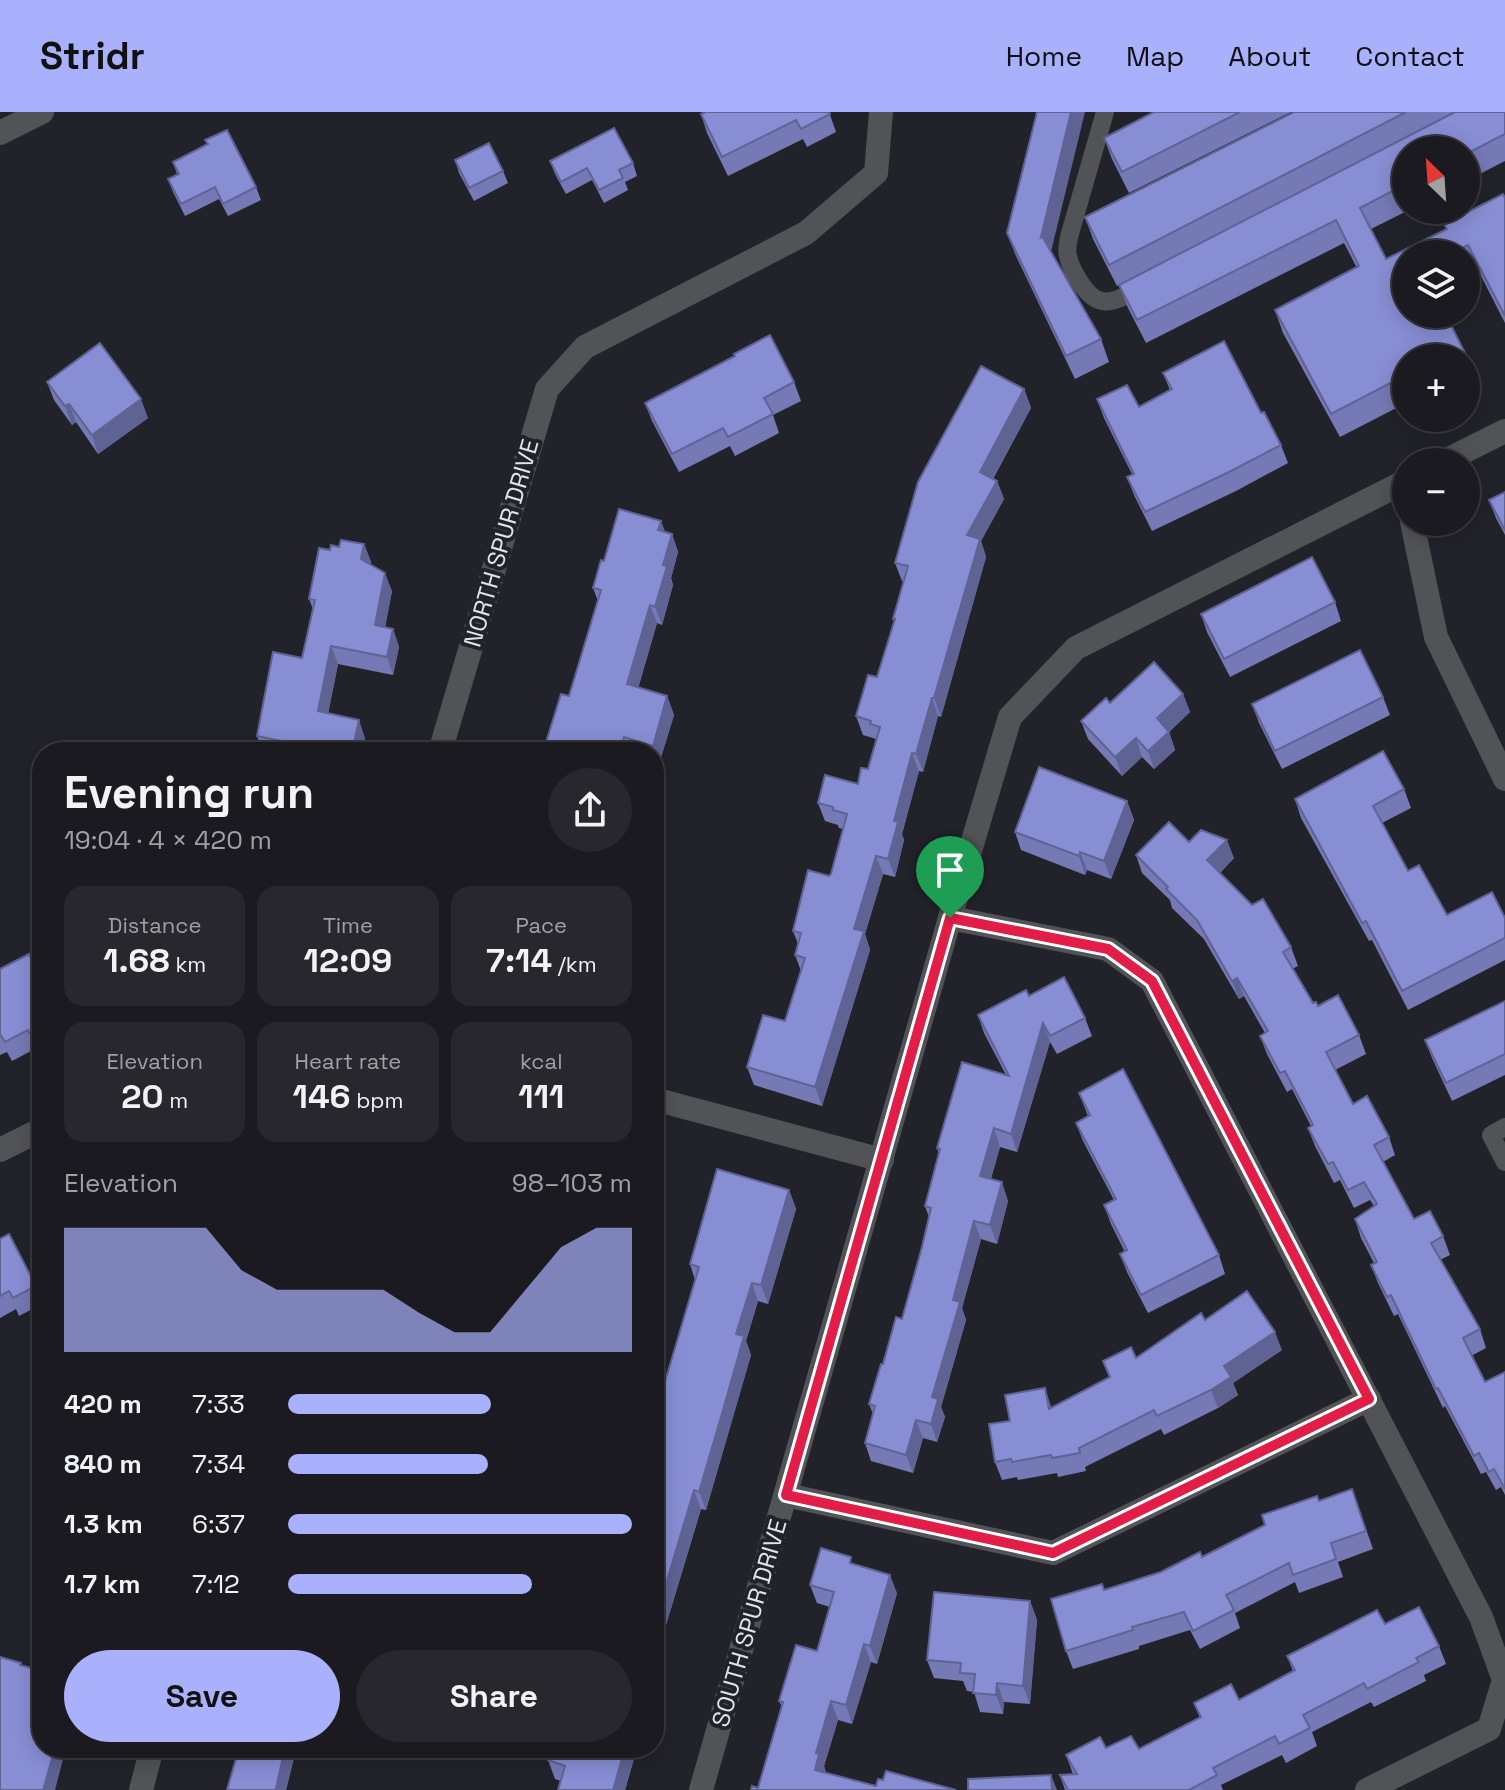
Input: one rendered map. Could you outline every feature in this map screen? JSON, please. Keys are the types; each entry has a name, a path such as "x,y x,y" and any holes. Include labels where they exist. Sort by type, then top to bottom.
{"street":[{"path":"0,133 42,112"},
{"name":"NORTH SPUR DRIVE","path":"443,742 547,389 585,347 806,233 876,173 881,112"},
{"path":"1471,448 1505,431"},
{"name":"SOUTH SPUR DRIVE","path":"701,1790 1010,717 1076,648 1392,490"},
{"path":"1415,536 1436,637 1505,779"},
{"path":"950,918 1108,949 1152,981 1481,1617 1504,1680 1489,1729 1367,1790"},
{"path":"664,1102 882,1160"},
{"path":"0,1150 32,1134"},
{"path":"786,1495 1053,1553 1369,1399"},
{"path":"141,1790 149,1758"}],"lane":[{"path":"1105,112 1069,237 1067,254 1088,294 1102,301 1118,299 1159,278"},
{"path":"1093,154 1121,140"},
{"path":"1069,237 1097,224"},
{"path":"1505,1127 1491,1135 1505,1162"}],"building":[{"path":"1037,112 1071,112 1041,237 1101,339 1066,356 1007,233"},
{"path":"1154,112 1240,112 1122,172 1104,138"},
{"path":"1294,112 1406,112 1109,265 1085,217"},
{"path":"1455,112 1505,112 1505,134 1480,147 1480,136 1408,136"},
{"path":"701,114 830,114 801,129 796,120 722,157"},
{"path":"614,128 633,163 619,170 623,178 599,190 587,168 561,182 550,161"},
{"path":"227,130 256,187 223,204 215,187 181,204 168,179 179,174 173,162 208,144 205,140"},
{"path":"489,143 503,171 469,188 455,160"},
{"path":"1392,144 1392,191 1360,208 1386,259 1392,256 1392,328 1452,328 1460,344 1392,344 1392,382 1331,414 1275,310 1359,266 1336,220 1137,320 1119,285"},
{"path":"1503,194 1505,198 1505,316 1480,268 1480,240 1425,240 1447,229 1444,224 1480,224 1480,206"},
{"path":"770,335 794,382 764,398 773,414 728,437 723,428 672,454 645,403"},
{"path":"1224,341 1281,445 1145,512 1127,477 1134,474 1097,399 1127,385 1139,407 1172,389 1163,373"},
{"path":"100,343 141,399 92,435 69,404 65,406 47,382"},
{"path":"981,366 1024,389 980,472 997,481 967,535 980,539 934,698 916,754 912,753 894,821 898,822 888,859 876,856 854,929 864,931 815,1087 747,1067 763,1015 785,1021 805,958 795,955 801,933 793,931 808,870 831,874 847,814 818,803 825,775 858,784 861,768 868,769 880,727 856,716 868,675 877,677 895,619 908,566 895,563 918,482"},
{"path":"1505,492 1505,530 1489,500"},
{"path":"619,509 661,521 658,530 672,534 655,607 650,605 627,684 667,696 654,742 624,737 623,742 546,742 561,694 569,696 601,590 593,588 601,560 604,561"},
{"path":"341,540 364,544 361,559 385,573 375,625 393,629 387,657 331,646 318,711 359,720 354,742 287,742 257,736 273,652 302,658 315,600 309,599 319,548 330,550 331,545 339,547"},
{"path":"1312,557 1335,602 1224,659 1201,614"},
{"path":"1360,650 1383,697 1275,751 1252,704"},
{"path":"1154,662 1183,694 1157,718 1169,732 1148,751 1136,738 1115,757 1081,721 1106,698 1110,703"},
{"path":"1383,751 1404,789 1373,806 1408,871 1419,865 1447,915 1492,892 1505,918 1505,938 1402,991 1366,921 1362,923 1295,799"},
{"path":"1039,767 1127,801 1104,861 1080,852 1079,856 1015,832"},
{"path":"1169,822 1189,842 1201,830 1227,840 1207,860 1252,905 1263,899 1291,947 1283,952 1313,1003 1316,1002 1318,1006 1338,995 1359,1035 1326,1052 1353,1104 1367,1096 1389,1137 1374,1145 1414,1219 1430,1211 1443,1236 1431,1243 1480,1329 1463,1338 1485,1382 1505,1372 1505,1489 1494,1469 1489,1472 1479,1453 1474,1456 1436,1389 1391,1295 1387,1297 1371,1265 1377,1262 1355,1219 1377,1204 1364,1182 1348,1190 1333,1162 1328,1164 1308,1128 1313,1125 1285,1071 1280,1073 1260,1036 1268,1031 1237,978 1232,981 1197,920 1136,855"},
{"path":"29,954 32,961 32,1032 29,1033 28,1030 5,1042 0,1034 0,969"},
{"path":"1064,977 1085,1018 1050,1036 1043,1023 1011,1134 994,1128 980,1176 1002,1182 990,1225 974,1221 953,1300 960,1302 932,1397 938,1399 931,1424 916,1420 906,1455 865,1443 875,1406 869,1404 896,1317 902,1319 922,1247 931,1208 925,1206 940,1149 937,1148 962,1062 1009,1076 978,1015 1026,990 1029,996"},
{"path":"1505,1001 1505,1054 1446,1083 1425,1040"},
{"path":"1123,1069 1219,1255 1141,1295 1120,1254 1127,1250 1104,1205 1116,1199 1076,1123 1090,1115 1079,1093"},
{"path":"717,1169 789,1190 761,1285 752,1283 736,1334 744,1336 699,1492 694,1490 664,1590 664,1385 699,1267 690,1264"},
{"path":"9,1234 32,1278 32,1288 13,1298 9,1291 0,1296 0,1239"},
{"path":"1247,1291 1275,1332 1224,1366 1231,1377 1157,1416 1154,1410 1079,1448 1080,1453 995,1462 989,1424 1010,1421 1005,1395 1045,1388 1049,1409 1110,1377 1103,1361 1131,1347 1136,1358 1201,1313 1205,1320"},
{"path":"1352,1489 1366,1531 1331,1543 1336,1559 1293,1575 1289,1563 1226,1595 1234,1610 1193,1631 1184,1612 1066,1651 1051,1599 1102,1584 1104,1590 1161,1572 1200,1552 1202,1557 1265,1525 1262,1515 1317,1496 1319,1501"},
{"path":"821,1548 851,1557 850,1563 890,1575 870,1646 864,1644 846,1705 831,1701 816,1753 819,1754 815,1770 876,1786 878,1779 883,1780 886,1771 956,1790 751,1790 752,1786 758,1788 796,1645 817,1651 834,1592 810,1585"},
{"path":"934,1592 1030,1601 1023,1686 997,1683 996,1695 973,1693 975,1674 960,1673 961,1663 927,1660"},
{"path":"1419,1607 1439,1646 1416,1658 1419,1662 1367,1689 1364,1683 1303,1715 1310,1728 1279,1744 1275,1736 1213,1768 1217,1775 1189,1790 1068,1790 1060,1775 1077,1774 1066,1755 1100,1737 1106,1748 1131,1736 1139,1749 1201,1717 1194,1703 1231,1684 1239,1700 1295,1670 1287,1656 1377,1610 1385,1624"},
{"path":"0,1657 32,1668 32,1758 52,1758 43,1790 0,1790"},
{"path":"236,1758 283,1758 276,1788 284,1790 227,1790"},
{"path":"622,1758 613,1790 558,1790 565,1766 548,1760"},
{"path":"1051,1775 1052,1790 968,1790 968,1779"}],"route":[{"path":"950,918 1108,949 1152,981 1369,1399 1053,1553 786,1495 950,918"}]}
